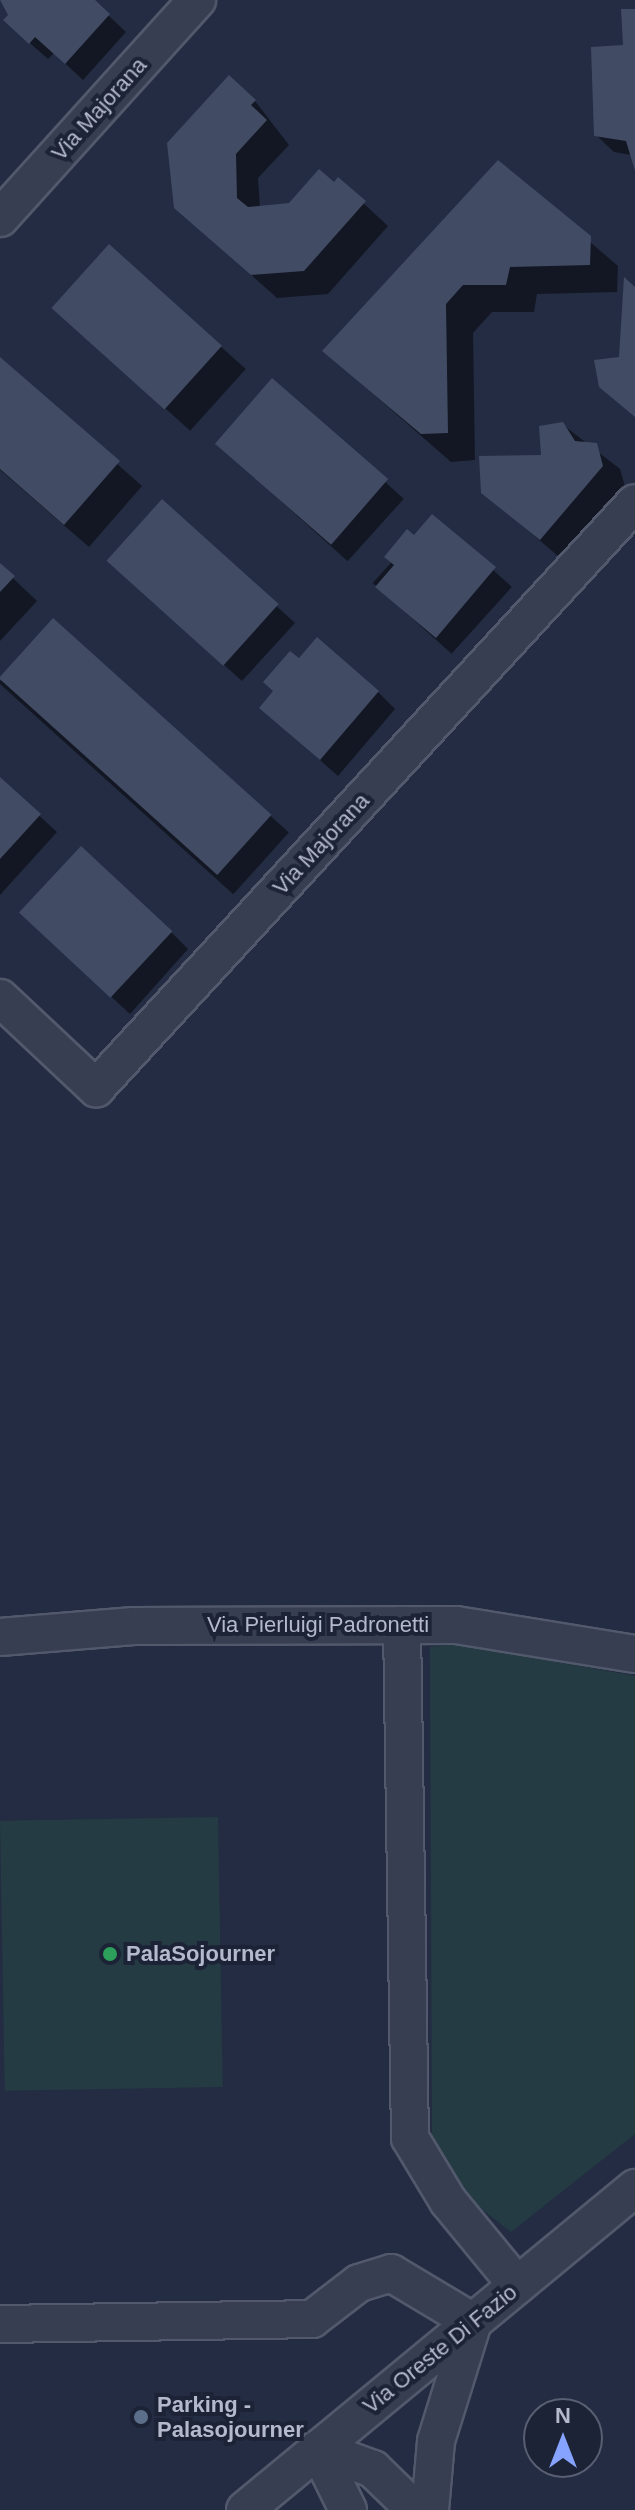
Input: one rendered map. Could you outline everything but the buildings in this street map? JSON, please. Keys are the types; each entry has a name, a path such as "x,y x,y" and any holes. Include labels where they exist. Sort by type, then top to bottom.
{"street":[{"name":"Via Majorana","path":"0,218 197,0"},
{"name":"Via Majorana","path":"0,998 96,1088 635,503"},
{"path":"402,1625 410,2138 448,2201 517,2285"},
{"name":"Via Pierluigi Padronetti","path":"0,1637 134,1626 456,1625 635,1654"},
{"name":"Via Oreste Di Fazio","path":"245,2510 635,2188"},
{"path":"0,2324 312,2319 359,2283 391,2273 473,2322 436,2441 430,2510"},
{"path":"318,2449 348,2510"},
{"path":"318,2449 373,2469 415,2510"}],"shaded area":[{"path":"458,1644 635,1676 635,2134 511,2232 469,2199 432,2136 430,1647"},
{"name":"PalaSojourner","path":"218,1817 223,2087 5,2091 0,1821"}],"place":[{"name":"PalaSojourner","path":"110,1954"},
{"name":"Parking - Palasojourner","path":"141,2417"}]}
